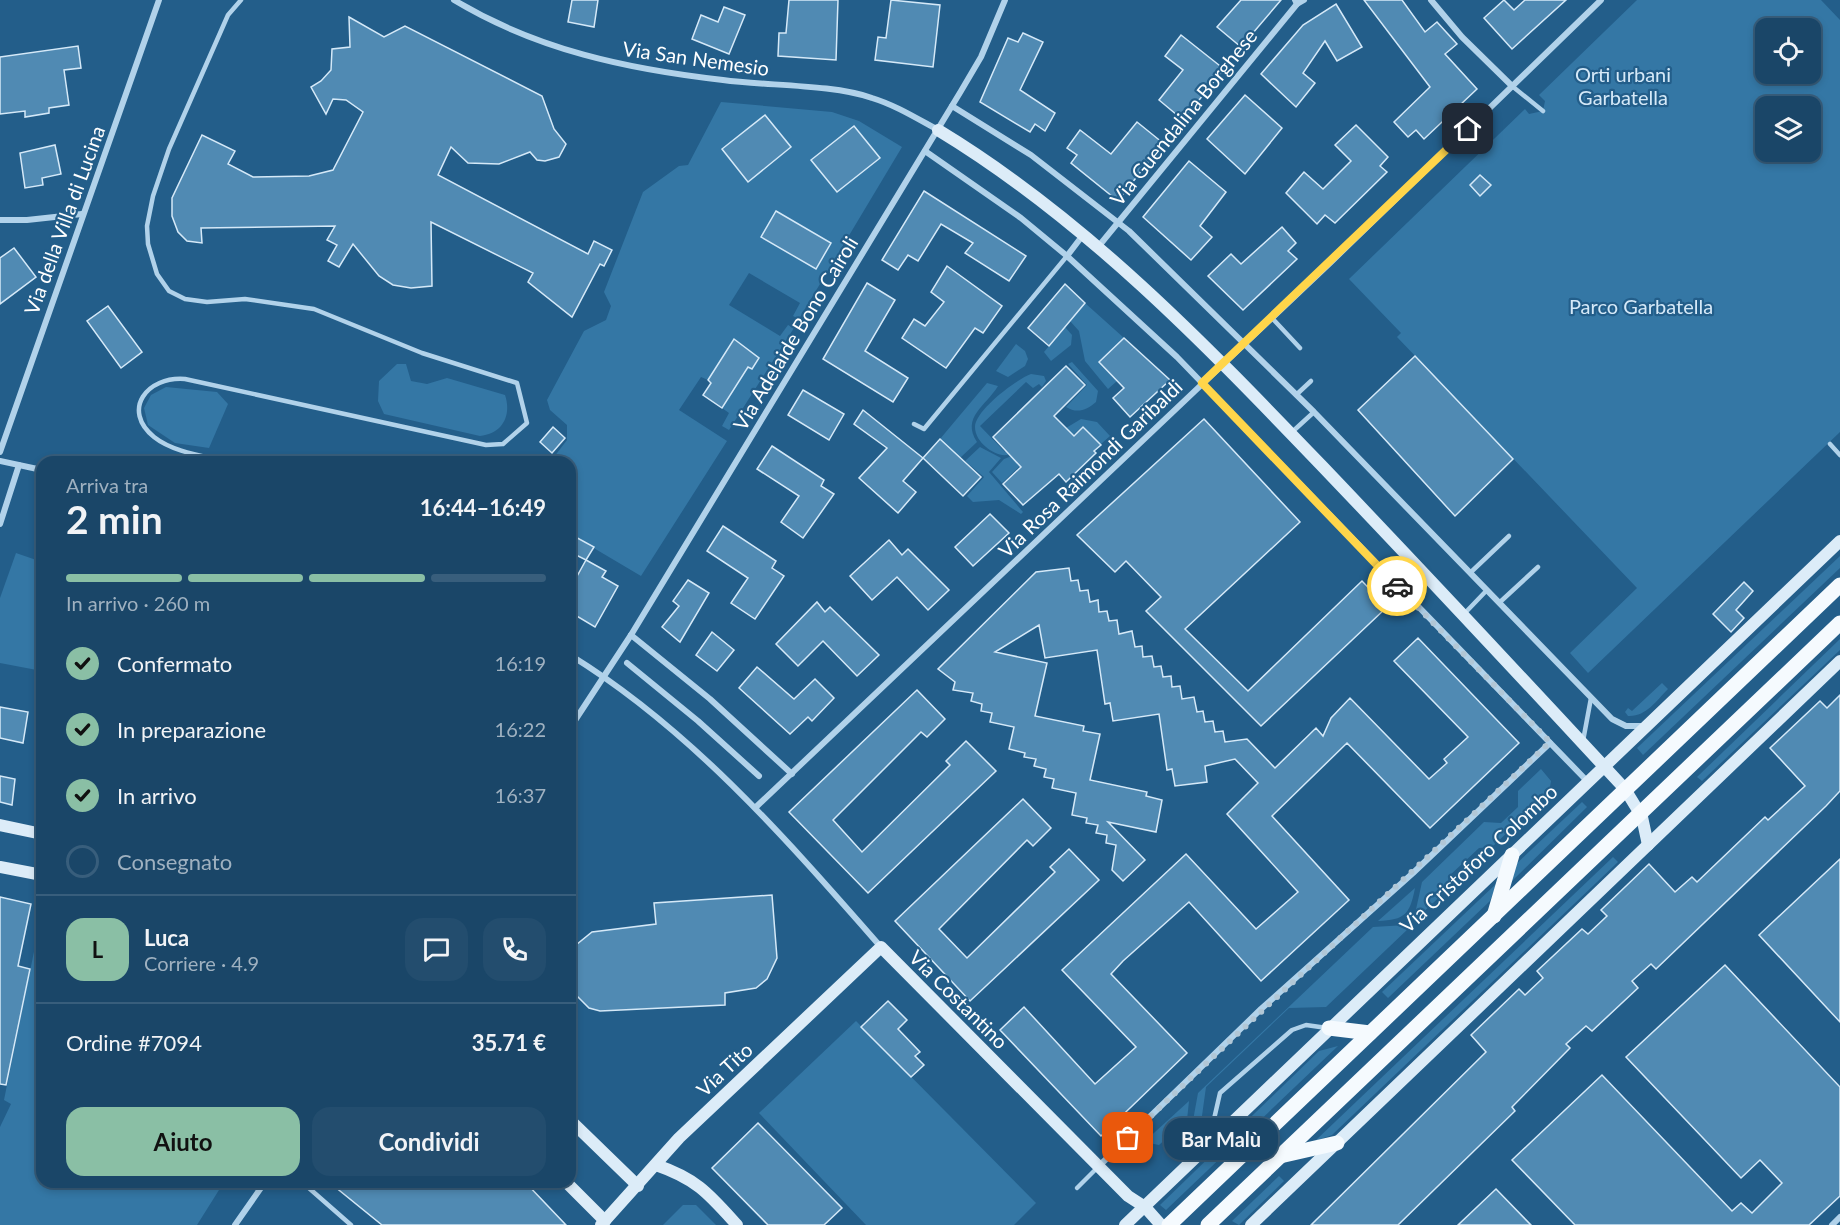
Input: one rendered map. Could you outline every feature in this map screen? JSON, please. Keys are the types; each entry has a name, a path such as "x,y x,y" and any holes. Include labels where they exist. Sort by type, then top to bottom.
{"main road":[{"path":"1169,1225 1840,585"},
{"path":"1208,1225 1840,623"},
{"path":"1494,916 1512,855"},
{"path":"1329,1028 1370,1034"},
{"path":"1280,1156 1337,1143"}],"street":[{"name":"Via della Villa di Lucina","path":"0,452 159,0"},
{"name":"Via San Nemesio","path":"454,0 506,29 576,53 664,72 861,94 938,130"},
{"name":"Via Adelaide Bono Cairoli","path":"576,719 605,678 926,151 981,57 1005,0"},
{"path":"1296,2 1304,0"},
{"path":"1431,0 1462,37 1512,86"},
{"name":"Via Rosa Raimondi Garibaldi","path":"756,807 1272,318 1601,0"},
{"name":"Via Guendalina Borghese","path":"1098,247 1296,2"},
{"path":"952,106 1032,154 1118,222 1314,412 1591,698 1621,724 1649,725"},
{"path":"938,130 1025,188 1084,234 1223,363 1464,614 1625,789 1640,813 1648,845"},
{"path":"926,151 1022,218 1067,256 1202,383 1588,782"},
{"path":"0,220 27,220 82,214"},
{"path":"1067,256 1084,234"},
{"path":"0,461 36,469"},
{"path":"0,524 19,465"},
{"name":"Via Cristoforo Colombo","path":"1125,1225 1840,541"},
{"path":"631,635 710,699 792,774"},
{"path":"576,659 605,678"},
{"path":"1251,1225 1840,661"},
{"path":"627,663 698,721 759,776"},
{"name":"Via Costantino","path":"605,678 659,720 756,807 881,947 1128,1196 1145,1207"},
{"name":"Via Cristoforo Colombo","path":"1099,1166 1261,1009 1413,873 1550,742"},
{"path":"0,825 36,833"},
{"path":"0,867 36,874"},
{"name":"Via Tito","path":"603,1223 679,1138 881,947"},
{"path":"576,1126 638,1186"},
{"path":"656,1165 680,1173 700,1185 737,1225"},
{"path":"235,1225 261,1188"},
{"path":"571,1188 603,1223"},
{"path":"1145,1207 1161,1225"},
{"path":"1832,1225 1840,1217"}],"lane":[{"path":"208,456 170,446 151,434 143,423 140,410 147,388 170,378 185,379 486,445 503,444 527,423 517,383 422,353 314,309 246,299 207,302 185,299 169,291 157,274 148,244 147,226 153,196 169,149 228,15 241,0"},
{"path":"1512,86 1543,111"},
{"path":"914,424 924,429 1067,256"},
{"path":"1272,318 1300,348"},
{"path":"1296,395 1311,381"},
{"path":"1291,433 1314,412"},
{"path":"1830,444 1840,454"},
{"path":"1470,573 1509,536"},
{"path":"1499,603 1538,567"},
{"path":"1464,614 1487,590"},
{"path":"1583,744 1591,698"},
{"path":"1207,1147 1221,1093 1292,1030 1306,1025 1329,1028"},
{"name":"Via Cristoforo Colombo","path":"1077,1188 1099,1166"},
{"path":"309,1188 351,1225"}],"green space":[{"name":"Parco Garbatella","path":"1637,0 1821,0 1840,20 1840,432 1588,673 1570,653 1637,588 1397,337 1401,333 1349,279 1525,109 1529,114 1543,111 1545,101 1539,95"},
{"path":"721,102 832,112 859,121 902,147 799,319 793,316 800,303 749,273 729,305 780,336 788,325 794,328 729,430 722,426 729,413 722,408 748,367 752,369 759,359 735,339 708,380 701,377 679,410 727,441 641,576 576,538 576,456 555,456 567,440 567,425 550,410 547,400 584,331 606,320 611,306 604,292 643,192 679,166 688,165","holes":["854,127 880,158 837,192 812,160","777,211 831,243 816,269 762,237"]},
{"path":"1085,303 1124,338 1099,362 1117,381 1108,389 1085,361 1079,331 1070,321"},
{"path":"1065,327 1072,335 1071,345 1051,361 1044,352"},
{"path":"1016,344 1025,351 1028,359 1025,366 1008,377 996,371"},
{"path":"1072,362 1098,391 1096,402 1082,410 1066,407 1087,385 1068,364"},
{"path":"397,364 406,364 411,381 427,384 447,378 505,395 507,410 503,423 494,432 480,436 384,414 378,401 379,381"},
{"path":"1031,374 1044,376 1046,381 1042,387 1039,384 1033,388 1026,382 980,426 1005,452 1020,440 1012,452 1007,455 996,453 978,438 975,430 977,420 998,396"},
{"path":"987,383 998,386 973,419 973,433 977,442 960,458 940,439"},
{"path":"166,387 217,392 228,404 209,448 175,443 148,425 144,408 151,395"},
{"path":"1081,419 1097,422 1110,436 1101,444 1083,426 1064,443 1066,428"},
{"path":"980,447 1001,458 989,472 1023,512 1021,514 999,500 973,502 967,496 984,477 965,461"},
{"path":"1012,456 1022,464 1002,483 992,472 1004,459"},
{"path":"16,553 36,560 36,670 0,663 0,598"},
{"path":"1840,556 1840,568 1643,755 1637,748"},
{"path":"1840,639 1840,650 1702,781 1697,777"},
{"path":"1662,683 1668,689 1655,703 1640,714 1628,716 1625,712 1628,708 1632,711"},
{"path":"1541,769 1551,781 1549,793 1492,847 1479,848 1448,877 1449,888 1418,917 1415,914 1422,882 1484,822 1501,823 1518,807 1518,791"},
{"path":"1582,802 1587,807 1509,884 1515,865"},
{"path":"1613,857 1618,862 1332,1135 1315,1141"},
{"path":"1497,883 1490,901 1388,998 1382,992"},
{"path":"1415,888 1411,904 1405,914 1394,919 1378,921"},
{"path":"1406,925 1409,928 1326,1007 1289,1008 1206,1087 1201,1123 1196,1132 1192,1126 1198,1093 1373,927"},
{"path":"36,942 36,1188 220,1188 197,1225 0,1225 0,1127 11,1104 4,1100"},
{"path":"856,1021 1036,1203 1014,1225 866,1225 759,1113"},
{"path":"1338,1046 1166,1210 1160,1205 1319,1051"},
{"path":"1189,1101 1187,1120 1159,1145 1144,1142"},
{"path":"1279,1176 1284,1181 1239,1225 1232,1221"},
{"path":"683,1205 696,1205 716,1225 663,1225"}],"building":[{"path":"572,0 598,0 594,27 568,22"},
{"path":"789,0 838,0 836,60 778,56 779,33 786,33"},
{"path":"891,0 940,5 933,67 875,60 878,37 886,38"},
{"path":"1241,0 1281,0 1241,47 1217,27"},
{"path":"1364,0 1402,0 1425,32 1437,22 1457,44 1445,54 1477,89 1424,139 1416,130 1408,137 1394,122 1430,87"},
{"path":"1504,0 1514,10 1525,0 1566,0 1512,49 1484,18"},
{"path":"1336,4 1362,47 1337,61 1325,41 1303,73 1315,83 1296,107 1261,74 1303,25"},
{"path":"724,7 745,15 729,54 692,39 701,15 718,22"},
{"path":"349,17 384,37 405,26 542,96 554,129 566,144 559,157 545,161 537,160 530,152 499,164 468,163 451,147 438,175 588,254 594,241 612,250 604,266 600,264 572,317 528,282 533,273 431,222 432,286 411,288 393,285 379,276 353,244 339,267 328,261 337,245 327,240 335,226 201,228 202,243 187,241 178,232 172,216 172,198 202,135 235,151 228,164 253,177 309,176 333,170 363,112 346,100 333,99 326,114 311,87 321,81 331,70 332,49 350,47"},
{"path":"1023,33 1043,42 1020,90 1055,113 1045,131 1035,124 1030,132 980,102 1008,38 1018,42"},
{"path":"1181,35 1224,69 1183,120 1159,100 1183,70 1165,56"},
{"path":"78,46 81,68 64,70 69,105 49,108 49,113 25,117 25,111 0,114 0,57"},
{"path":"1245,95 1282,128 1245,174 1207,139"},
{"path":"765,115 791,147 748,182 722,149"},
{"path":"1137,122 1163,143 1118,201 1071,163 1077,155 1067,148 1080,130 1111,154"},
{"path":"1356,125 1388,157 1380,166 1387,172 1335,223 1325,215 1317,224 1286,193 1304,172 1323,189 1351,161 1335,145"},
{"path":"854,126 880,158 837,192 811,160"},
{"path":"55,145 61,174 42,178 43,185 25,188 20,153"},
{"path":"1189,161 1226,192 1200,226 1212,237 1191,260 1143,217"},
{"path":"1480,175 1491,185 1480,196 1470,185"},
{"path":"924,191 1026,256 1009,281 965,253 973,243 941,224 918,261 908,255 898,270 882,260"},
{"path":"776,211 831,243 816,269 761,237"},
{"path":"1282,227 1296,243 1288,251 1297,259 1243,310 1208,276 1231,254 1241,264"},
{"path":"14,248 36,277 0,304 0,258"},
{"path":"947,266 1002,306 983,333 975,328 946,368 902,338 914,319 925,326 944,302 931,292"},
{"path":"867,283 895,300 865,351 908,378 893,402 823,359"},
{"path":"1065,284 1085,303 1049,346 1028,328"},
{"path":"108,306 142,352 121,368 87,321"},
{"path":"1124,338 1170,380 1130,417 1113,398 1124,388 1099,362"},
{"path":"734,339 759,358 752,369 748,367 722,408 703,395 711,383 708,380"},
{"path":"1415,356 1513,459 1455,516 1358,410"},
{"path":"1066,366 1085,385 1054,416 1074,436 1083,427 1101,445 1094,451 1096,453 1066,482 1059,474 1023,505 1003,484 1021,467 993,437"},
{"path":"803,390 844,414 829,440 788,415"},
{"path":"863,410 923,458 903,481 916,492 898,513 859,478 887,448 854,424"},
{"path":"1204,419 1300,522 1185,629 1248,691 1362,581 1387,607 1261,726 1146,611 1161,597 1126,561 1115,572 1077,535"},
{"path":"553,427 565,438 552,453 540,442"},
{"path":"940,439 981,477 963,496 923,458"},
{"path":"772,446 824,480 821,486 834,494 803,538 781,522 799,496 757,469"},
{"path":"990,514 1009,533 973,566 955,547"},
{"path":"723,526 776,561 772,568 784,576 755,619 731,603 748,578 707,551"},
{"path":"576,537 594,547 586,560 576,555"},
{"path":"889,540 902,555 908,549 949,590 928,610 897,577 872,600 850,576"},
{"path":"586,560 606,571 602,577 618,586 595,627 576,616 576,578"},
{"path":"1069,568 1071,581 1078,580 1080,591 1088,590 1090,602 1098,600 1099,612 1107,611 1109,621 1117,620 1119,634 1132,631 1135,647 1142,646 1143,657 1152,656 1154,667 1161,666 1163,677 1171,676 1172,687 1180,686 1182,699 1194,697 1197,712 1203,711 1205,722 1213,721 1215,732 1223,731 1225,742 1247,739 1275,768 1316,728 1323,736 1331,718 1350,698 1429,779 1447,763 1444,759 1468,737 1394,661 1418,638 1519,743 1430,828 1347,743 1272,816 1349,900 1261,981 1189,902 1123,961 1111,974 1187,1053 1101,1136 1000,1030 1024,1007 1095,1084 1136,1047 1062,970 1186,854 1256,929 1298,892 1227,814 1258,783 1235,759 1205,766 1207,782 1175,786 1172,769 1167,770 1159,714 1113,721 1110,703 1105,704 1097,650 1045,658 1039,625 995,652 1047,663 1035,716 1084,726 1083,731 1100,734 1090,780 1147,792 1146,796 1162,800 1156,832 1108,822 1145,860 1123,881 1112,870 1116,845 1106,843 1107,835 1096,833 1098,825 1086,823 1087,818 1072,815 1076,793 1052,788 1054,779 1044,777 1046,769 1034,766 1036,759 1024,757 1025,753 1009,749 1014,727 990,722 992,713 981,711 982,704 971,701 973,693 953,690 955,682 938,669 1036,572"},
{"path":"688,580 709,593 680,642 662,627 679,606 673,601"},
{"path":"1744,582 1753,591 1736,610 1744,618 1731,632 1713,614"},
{"path":"817,602 825,612 830,607 879,655 857,676 823,641 798,666 776,644"},
{"path":"712,632 734,650 717,671 696,655"},
{"path":"757,667 794,699 815,679 834,698 812,721 808,717 790,734 739,688"},
{"path":"917,690 945,719 927,737 921,732 833,820 862,852 950,765 946,761 966,741 996,771 868,893 789,812"},
{"path":"1840,695 1840,791 1826,806 1656,969 1651,964 1632,981 1638,988 1592,1031 1586,1026 1566,1044 1570,1048 1512,1107 1515,1111 1398,1225 1311,1225 1486,1052 1471,1035 1519,989 1525,995 1543,978 1537,971 1582,929 1588,934 1607,916 1601,910 1649,864 1675,892 1692,877 1697,882 1765,817 1768,820 1805,786 1770,748 1820,701 1827,708"},
{"path":"0,707 28,712 23,743 0,738"},
{"path":"0,776 15,779 12,805 0,802"},
{"path":"1023,799 1051,828 1033,846 1027,840 939,929 967,958 1055,872 1050,867 1069,849 1099,880 970,1001 895,921"},
{"path":"1840,859 1840,1022 1759,935"},
{"path":"772,895 777,958 767,979 756,988 725,993 725,1005 600,1011 589,1008 576,995 576,945 592,932 656,924 654,903"},
{"path":"0,897 31,904 18,966 30,969 6,1085 0,1084"},
{"path":"1725,965 1840,1087 1840,1196 1809,1225 1575,1225 1512,1160 1602,1075 1732,1211 1741,1203 1752,1213 1782,1183 1760,1160 1741,1178 1626,1057"},
{"path":"888,1001 907,1020 898,1029 920,1052 915,1056 924,1065 911,1077 861,1027"},
{"path":"758,1123 842,1208 824,1225 768,1225 712,1168"},
{"path":"336,1188 531,1188 566,1225 382,1225"},
{"path":"1496,1189 1531,1225 1458,1225"}],"way so far":[{"path":"1128,1138 1261,1009 1413,873 1550,742 1397,586"}],"place":[{"name":"Bar Malù","path":"1128,1138"}],"route":[{"path":"1397,586 1202,383 1468,129"}],"park label":[{"name":"Orti urbani Garbatella","path":"1623,86"}]}
